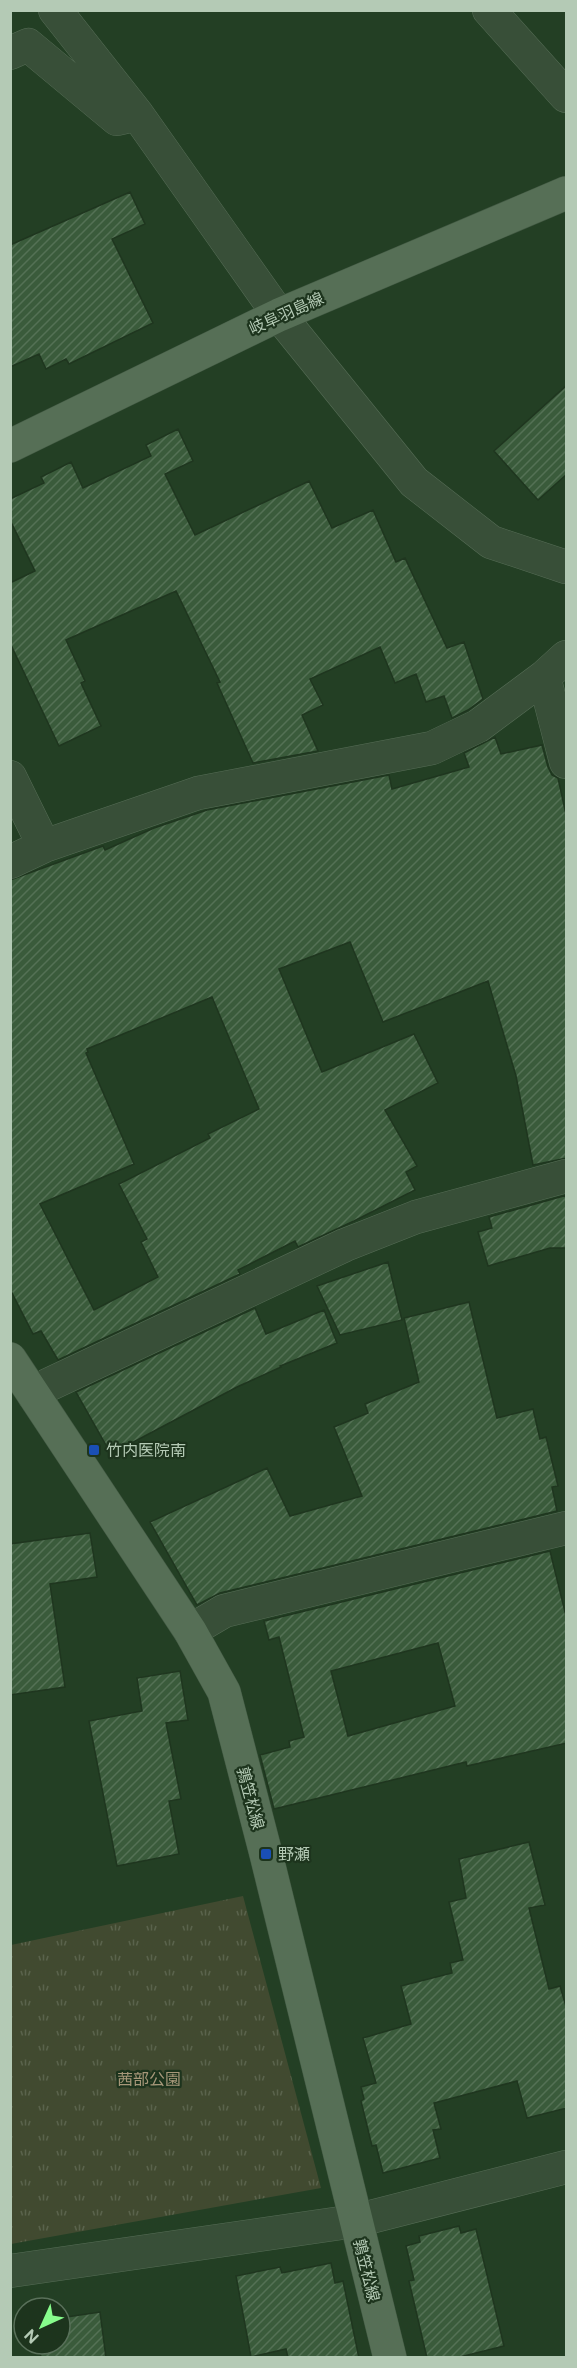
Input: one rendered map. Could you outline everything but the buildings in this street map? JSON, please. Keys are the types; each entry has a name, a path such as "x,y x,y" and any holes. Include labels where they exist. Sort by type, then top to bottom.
{"main road":[{"name":"岐阜羽島線","path":"10,446 279,315 567,193"},
{"name":"鶉笠松線","path":"10,1359 190,1631 224,1692 390,2358"}],"street":[{"path":"55,10 137,114 279,315 414,482 491,542 567,567"},
{"path":"489,10 567,96"},
{"path":"10,53 28,45 117,119 137,114"},
{"path":"555,667 567,762"},
{"path":"10,862 44,846 198,793 432,748 478,726 555,667"},
{"path":"10,777 44,846"},
{"path":"34,1395 48,1385 345,1245 416,1217 567,1176"},
{"path":"190,1631 224,1611 567,1528"},
{"path":"10,2271 355,2221 567,2167"}],"green space":[{"name":"茜部公園","path":"243,1896 321,2188 11,2244 11,1945"}],"place":[{"name":"竹内医院南","path":"94,1450"},
{"name":"野瀬","path":"266,1854"}]}
